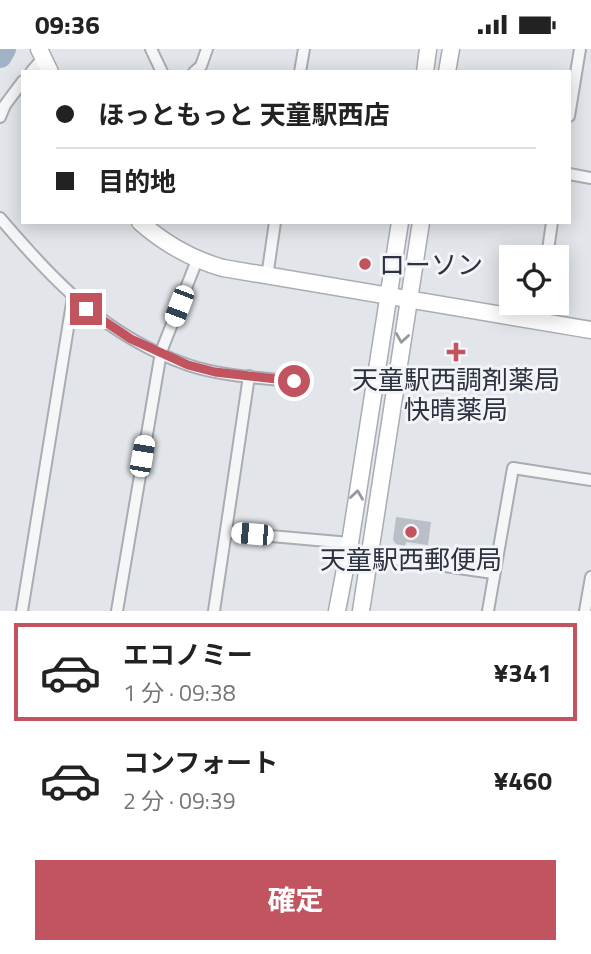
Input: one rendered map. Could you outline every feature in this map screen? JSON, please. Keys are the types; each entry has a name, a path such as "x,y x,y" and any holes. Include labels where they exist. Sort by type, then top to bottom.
{"street":[{"path":"151,49 161,70"},
{"path":"196,70 201,66 207,49"},
{"path":"300,70 304,49"},
{"path":"425,70 428,49"},
{"path":"447,70 451,49"},
{"path":"571,104 580,49"},
{"path":"0,117 5,105 21,84"},
{"path":"571,174 591,178"},
{"path":"0,218 73,297 120,333 188,365 294,381"},
{"path":"143,224 164,241 197,260 267,277 591,330"},
{"path":"267,277 275,224"},
{"path":"337,611 400,224"},
{"path":"360,611 421,224"},
{"path":"549,245 552,224"},
{"path":"117,611 161,352 197,260"},
{"path":"22,611 73,297"},
{"path":"537,322 538,315"},
{"path":"214,611 250,376"},
{"path":"488,611 513,468 591,481"},
{"path":"227,532 350,543"},
{"path":"369,555 494,573"},
{"path":"585,611 591,577"}],"building":[{"path":"396,517 431,522 428,545 406,542 405,546 396,544 393,540"}],"waterway":[{"path":"0,56 4,49"}],"place":[{"name":"ローソン","path":"365,264"},
{"name":"天童駅西調剤薬局 快晴薬局","path":"456,352"},
{"name":"天童駅西郵便局","path":"411,532"}],"route":[{"path":"86,309 131,339 188,365 215,372 294,381"}]}
